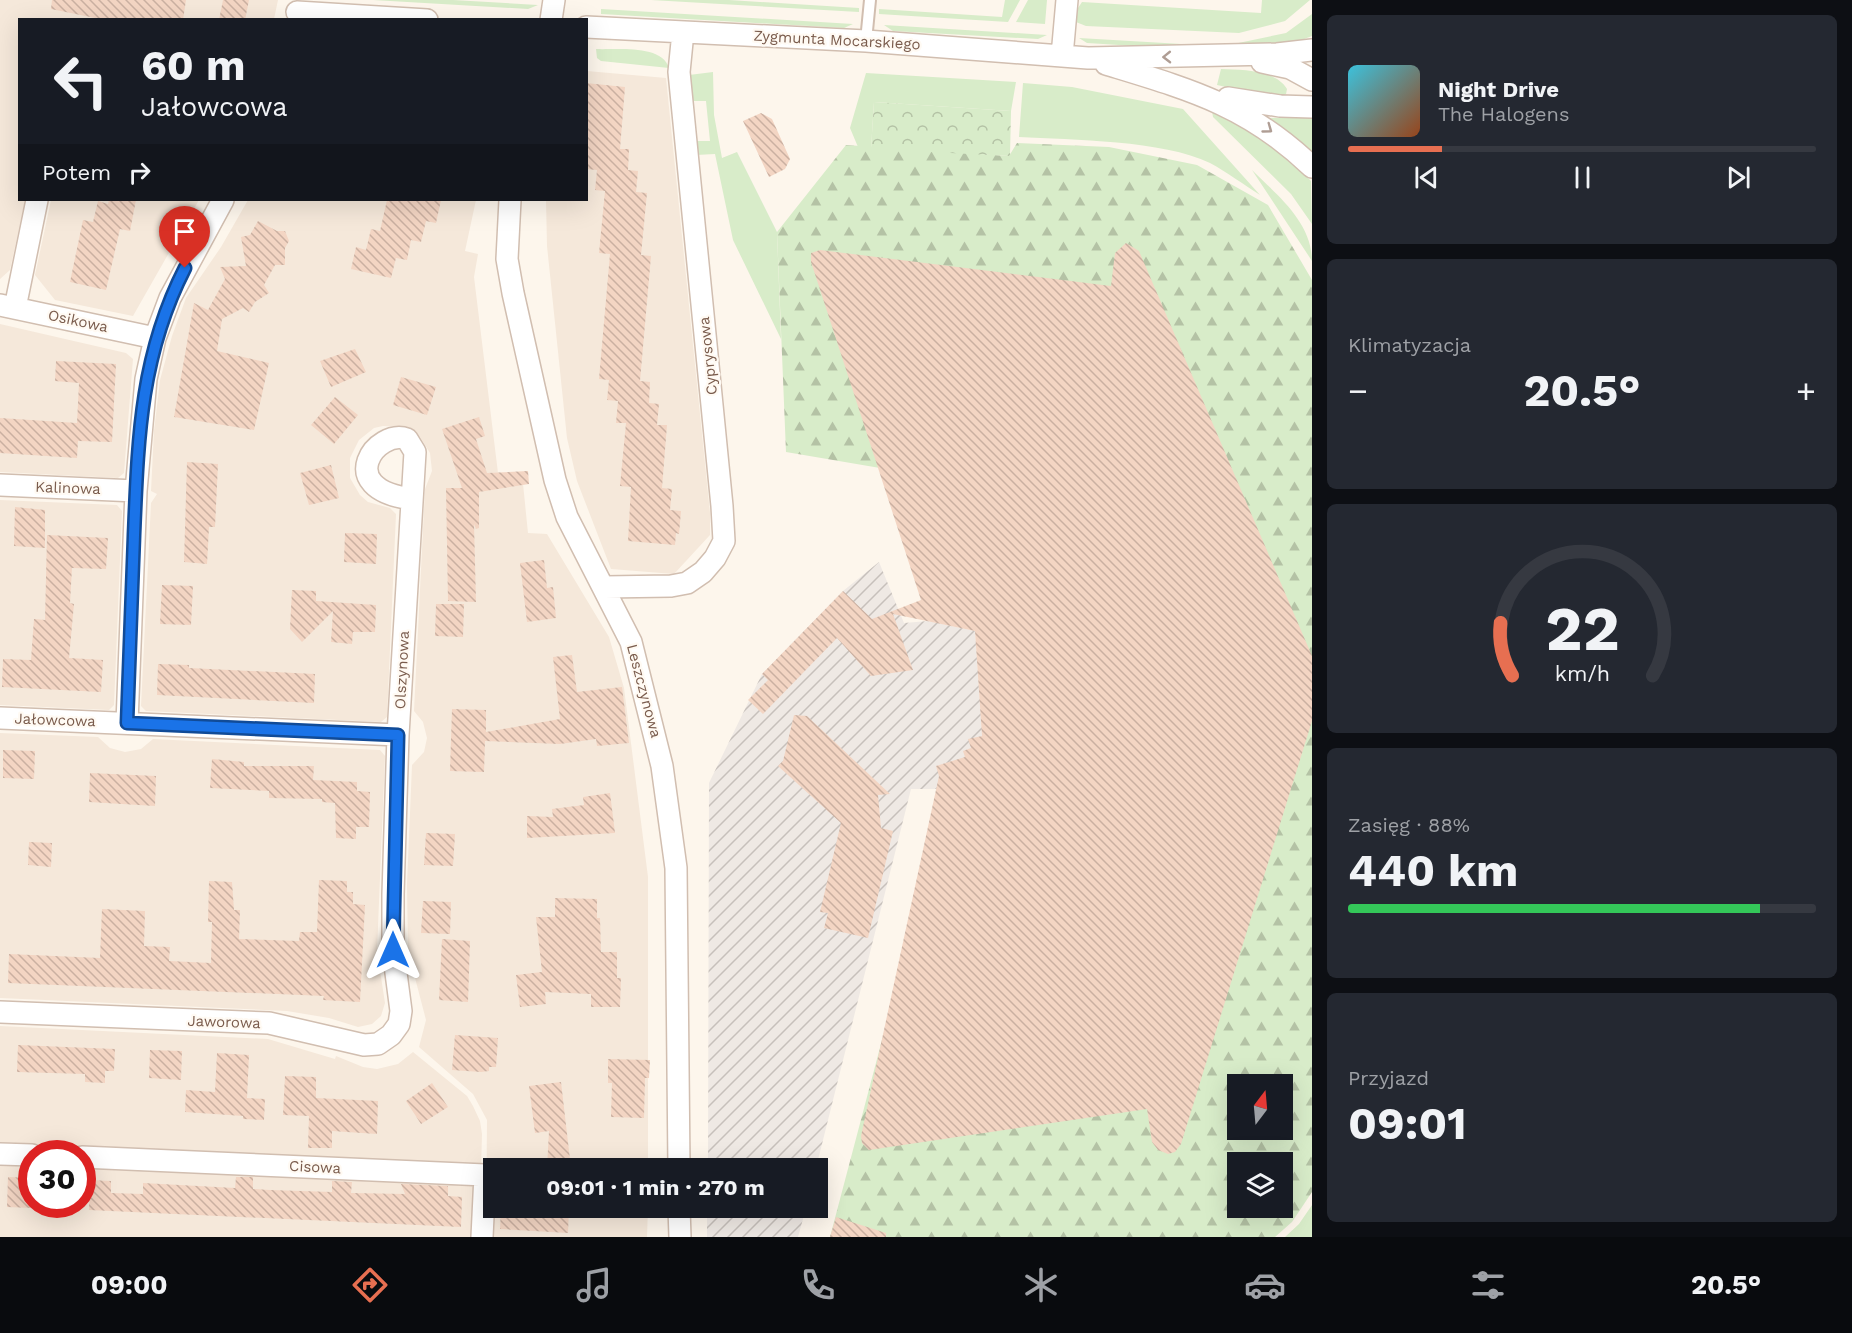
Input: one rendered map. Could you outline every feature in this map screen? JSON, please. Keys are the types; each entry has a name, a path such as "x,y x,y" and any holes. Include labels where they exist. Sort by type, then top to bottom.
{"street":[{"path":"551,18 554,0"},
{"path":"1062,56 1067,0"},
{"path":"298,10 401,18"},
{"name":"Zygmunta Mocarskiego","path":"588,27 866,41 1088,58 1226,56 1312,50"},
{"name":"Cyprysowa","path":"605,587 687,583 715,558 724,541 679,72 683,32"},
{"name":"Zygmunta Mocarskiego","path":"1226,56 1290,68 1312,80"},
{"name":"Zygmunta Mocarskiego","path":"1088,58 1198,93 1254,119 1312,167"},
{"name":"Zygmunta Mocarskiego","path":"1198,93 1280,106 1312,107"},
{"path":"7,306 37,201"},
{"path":"127,723 136,491 145,381 155,338 175,286 222,201"},
{"name":"Leszczynowa","path":"510,201 507,259 555,480 567,517 605,587 631,642 656,734 670,816 676,876 679,1158"},
{"name":"Osikowa","path":"7,306 155,338"},
{"name":"Olszynowa","path":"397,986 393,950 393,894 398,735 415,463 412,444 399,436 392,437 379,447 368,464 366,472 368,480 384,492 411,499"},
{"name":"Kalinowa","path":"0,485 136,491"},
{"name":"Jałowcowa","path":"0,718 398,735"},
{"name":"Jaworowa","path":"0,1012 269,1023 364,1045 378,1044 391,1035 399,1024 401,1011 397,986"},
{"path":"0,1154 18,1155"},
{"name":"Cisowa","path":"96,1158 485,1175 482,1237"},
{"path":"679,1218 680,1237"}],"lane":[{"path":"866,41 870,0"}],"shaded area":[{"path":"0,0 278,0 274,18 18,18 18,201 25,201 10,270 0,279"},
{"path":"588,71 666,78 710,513 710,535 674,574 611,569 577,481 567,438 547,246 546,201 588,201"},
{"path":"51,201 198,201 133,316 55,300 35,275"},
{"path":"247,201 476,201 465,251 478,254 474,277 498,473 522,474 528,533 547,534 609,637 624,688 648,877 648,1158 487,1158 487,1120 473,1094 419,1047 426,1020 408,951 407,884 412,765 424,752 427,738 423,722 414,711 425,489 432,471 430,453 420,437 403,427 374,428 359,440 350,458 350,478 360,495 368,502 390,508 396,514 387,717 381,722 146,711 141,706 151,503 157,494 151,491 154,431 160,380 172,336 186,298 221,247"},
{"path":"0,324 126,353 133,359 124,473 118,478 0,472"},
{"path":"0,500 117,505 122,511 114,705 109,710 0,705"},
{"path":"879,562 904,623 928,621 975,631 985,773 936,789 911,789 819,1158 708,1158 709,783 762,674 843,591"},
{"path":"0,733 98,737 110,748 125,752 141,749 153,739 380,750 385,756 377,951 385,1003 381,1016 372,1024 358,1027 329,1018 287,1011 0,998"},
{"path":"0,1026 268,1039 377,1069 398,1064 413,1052 467,1096 480,1121 482,1134 481,1170 96,1153 96,1140 18,1140 18,1150 0,1149"},
{"path":"0,1159 18,1160 18,1218 96,1218 96,1164 467,1181 478,1192 475,1237 0,1237"},
{"path":"486,1218 648,1218 647,1237 486,1237"},
{"path":"707,1218 803,1218 798,1237 707,1237"}],"green space":[{"path":"373,0 453,0 538,5 528,9"},
{"path":"651,0 729,0 859,8 859,12"},
{"path":"1005,0 1020,0 1008,22 879,14 879,9 1002,17"},
{"path":"1028,0 1047,0 1045,24 1016,22"},
{"path":"1262,0 1310,0 1285,21 1239,33 1086,26 1076,22 1078,8 1082,2 1261,13"},
{"path":"601,9 853,24 844,28 601,14"},
{"path":"1312,14 1312,36 1291,44 1224,46 1286,33"},
{"path":"884,25 1047,35 1038,39 893,31"},
{"path":"1079,38 1199,45 1199,50 1087,43"},
{"path":"596,49 648,52 665,60 669,68 601,61 597,58"},
{"path":"1221,69 1248,70 1266,74 1282,82 1287,89 1286,94 1276,98 1217,85"},
{"path":"713,72 714,115 722,158 737,152 777,232 781,339 733,240 715,154 696,155 695,141 710,141 706,101 691,101 689,75"},
{"path":"866,73 1016,82 1011,111 874,102 871,149 858,147 850,128"},
{"path":"1023,83 1072,87 1183,109 1260,195 1210,163 1190,155 1143,145 1019,137"},
{"path":"874,102 1011,111 1010,156 871,149"},
{"path":"1212,111 1265,142 1311,181 1312,224 1291,194 1213,117"},
{"path":"1312,117 1312,156 1270,121 1270,118"},
{"path":"1017,143 1109,147 1197,165 1268,205 1312,280 1312,1192 1292,1222 1275,1237 830,1237 948,790 1043,704 880,468 786,452 777,232 846,145 1009,156"},
{"path":"1252,170 1282,199 1300,222 1310,247 1312,261"},
{"path":"1312,1205 1312,1237 1285,1237 1299,1224"}],"building":[{"path":"52,0 186,0 183,18 95,18 51,9"},
{"path":"223,0 249,0 245,18 219,18"},
{"path":"588,83 625,87 620,149 629,149 628,170 638,171 636,192 647,193 641,255 651,256 640,381 650,382 649,403 659,404 657,425 667,425 662,488 672,489 670,510 681,511 679,534 676,533 675,545 628,541 631,487 620,486 626,423 616,423 618,401 607,400 609,380 599,379 610,254 599,253 605,191 595,190 597,170 588,169"},
{"path":"761,113 772,119 790,159 785,169 769,177 743,121"},
{"path":"98,201 108,204 109,201 136,201 130,231 120,229 106,290 70,282 83,220 93,222"},
{"path":"387,201 441,201 436,223 426,221 421,242 411,240 407,260 396,258 391,278 351,269 356,247 366,250 371,229 380,231"},
{"path":"258,221 277,231 285,231 289,241 285,248 285,265 275,265 264,285 269,293 255,302 249,312 243,308 222,319 217,351 269,363 254,430 174,417 194,303 208,310 225,279 220,267 246,266 241,237 250,235"},
{"path":"1126,243 1139,251 1312,656 1312,721 1181,1144 1175,1152 1168,1154 1158,1150 1152,1142 1147,1109 869,1150 862,1143 861,1136 939,776 936,766 965,757 963,751 971,748 968,739 982,736 975,631 893,614 913,670 871,676 837,638 763,714 748,700 768,680 762,674 843,591 872,619 921,600 811,262 811,253 820,250 1111,286 1115,253"},
{"path":"355,349 366,372 331,387 320,361"},
{"path":"56,361 116,364 112,442 78,441 77,458 0,453 0,418 77,423 79,383 55,381"},
{"path":"401,377 436,387 427,415 393,405"},
{"path":"335,397 358,415 334,444 311,425"},
{"path":"479,417 485,436 476,439 487,473 528,471 529,484 479,492 479,528 476,529 474,524 476,602 448,601 446,488 462,488 442,429"},
{"path":"187,462 218,464 215,527 209,527 207,564 184,562"},
{"path":"331,465 339,498 309,505 300,473"},
{"path":"15,507 45,510 45,548 14,546"},
{"path":"345,533 377,534 376,564 344,562"},
{"path":"47,535 108,538 106,569 72,568 70,603 74,604 69,658 103,660 101,692 2,687 3,659 31,660 34,619 45,620"},
{"path":"544,560 547,588 553,587 556,618 527,622 520,563"},
{"path":"162,585 193,586 191,625 160,624"},
{"path":"292,590 316,591 316,601 376,605 375,632 353,632 352,644 331,642 333,611 302,642 290,629"},
{"path":"436,604 464,604 463,637 435,636"},
{"path":"572,655 577,692 622,687 629,743 597,746 596,739 560,744 485,741 484,772 450,771 452,709 486,710 486,732 560,719 553,657"},
{"path":"158,664 189,665 189,668 315,674 314,703 157,695"},
{"path":"794,715 807,716 890,794 878,795 881,828 893,831 868,938 824,928 828,913 820,912 841,823 778,766 783,761"},
{"path":"3,750 35,751 34,779 3,778"},
{"path":"212,759 244,762 244,766 314,766 313,780 357,782 357,791 370,792 369,827 356,827 356,839 336,838 335,803 322,802 322,799 269,798 269,791 210,788"},
{"path":"90,773 156,776 155,806 89,802"},
{"path":"610,793 615,833 527,838 527,816 553,817 552,809 584,805 583,797"},
{"path":"426,833 455,834 453,866 424,865"},
{"path":"29,842 52,843 51,867 28,865"},
{"path":"319,880 347,881 347,892 353,892 353,904 365,905 360,1002 323,1000 324,996 8,983 9,954 100,958 102,909 145,911 144,946 170,947 169,961 211,963 212,922 208,922 209,881 232,882 234,910 240,910 239,939 299,941 300,932 317,932"},
{"path":"555,898 597,899 601,952 617,952 617,978 621,978 620,1007 591,1007 591,994 545,992 546,1004 520,1007 516,975 542,972 536,917 555,917"},
{"path":"423,901 451,902 450,934 421,933"},
{"path":"442,939 470,941 468,1002 439,1000"},
{"path":"455,1035 498,1038 496,1067 489,1067 489,1071 481,1072 452,1070"},
{"path":"18,1045 115,1049 114,1071 105,1071 105,1083 85,1082 85,1074 17,1072"},
{"path":"150,1050 182,1051 181,1080 149,1078"},
{"path":"217,1053 249,1055 247,1098 265,1099 264,1120 243,1119 243,1116 185,1112 186,1090 215,1092"},
{"path":"608,1059 650,1060 649,1078 645,1078 644,1118 611,1117 612,1083 608,1083"},
{"path":"285,1076 316,1077 316,1098 378,1101 377,1134 332,1131 332,1148 308,1148 309,1116 283,1115"},
{"path":"561,1082 570,1158 548,1158 549,1131 535,1133 529,1086"},
{"path":"432,1083 448,1107 421,1124 406,1101"},
{"path":"8,1177 18,1177 18,1207 7,1207"},
{"path":"236,1177 253,1177 253,1189 270,1190 332,1192 332,1181 352,1182 351,1193 405,1194 401,1184 448,1186 448,1196 462,1197 461,1227 96,1210 96,1180 111,1181 111,1193 143,1194 143,1183 235,1188"},
{"path":"836,1217 886,1233 886,1237 830,1237"},
{"path":"501,1218 569,1218 568,1233 500,1229"}],"route":[{"path":"185,268 163,315 152,348 145,381 136,491 127,723 398,735 393,950"}]}
